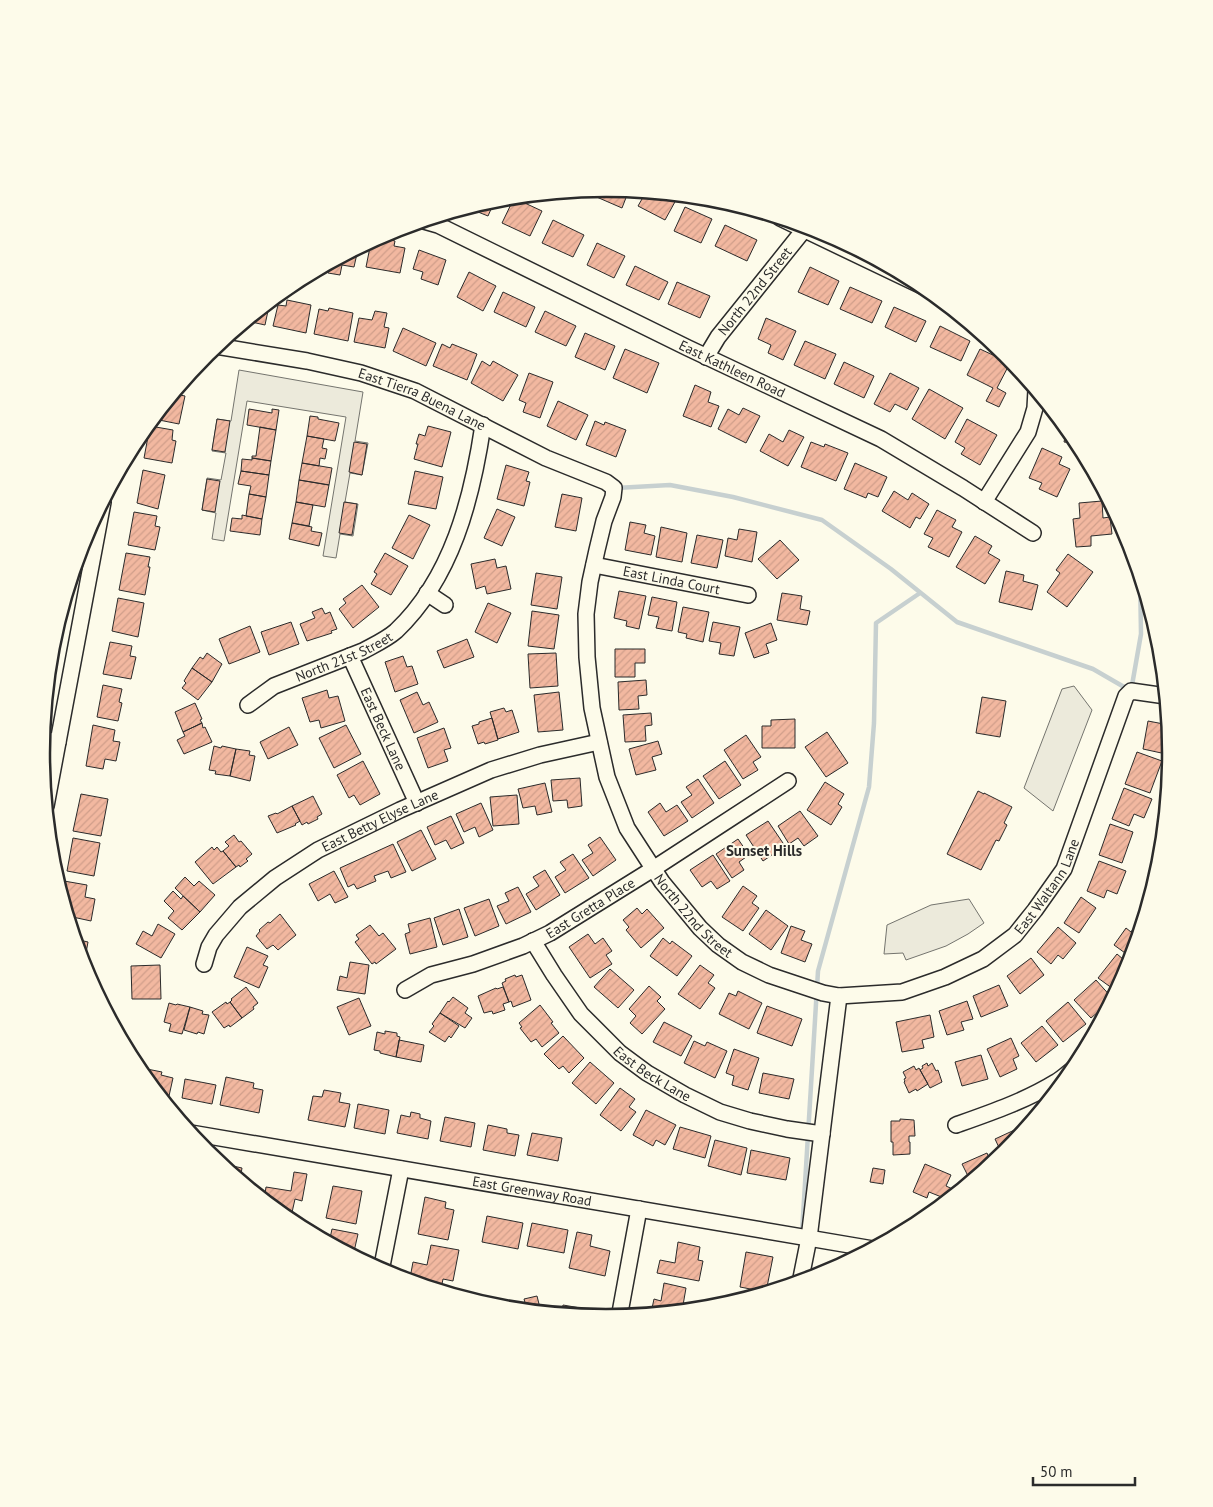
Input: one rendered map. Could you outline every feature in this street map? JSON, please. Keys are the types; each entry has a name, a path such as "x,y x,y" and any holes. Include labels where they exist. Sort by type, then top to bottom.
{"street":[{"name":"East Kathleen Road","path":"436,224 881,439 1033,533"},
{"name":"North 22nd Street","path":"706,356 718,337 801,233"},
{"name":"East Tierra Buena Lane","path":"226,348 307,361 361,373 415,390 546,458 606,482 614,488"},
{"path":"984,502 1028,432 1035,400"},
{"name":"North 21st Street","path":"248,706 274,686 350,656 395,632 416,609 441,571 455,539 464,514 476,466 483,425"},
{"name":"North 22nd Street","path":"614,488 594,565 586,614 587,657 592,708 607,777 627,828 653,869 700,928 718,945 742,962 769,975 792,984 839,996"},
{"path":"51,781 84,565"},
{"name":"East Linda Court","path":"594,565 748,596"},
{"path":"427,593 445,605"},
{"name":"East Beck Lane","path":"350,656 417,802"},
{"name":"East Waltann Lane","path":"839,996 902,992 936,980 983,959 1015,935 1064,869 1126,696 1131,691 1160,695"},
{"path":"50,740 58,742"},
{"name":"East Betty Elyse Lane","path":"204,964 209,947 216,935 240,906 275,878 318,850 417,802 491,770 540,754 599,742"},
{"name":"East Gretta Place","path":"405,990 431,975 473,964 524,946 550,932 604,901 788,781"},
{"name":"East Beck Lane","path":"533,941 581,1014 620,1053 647,1073 720,1112 787,1129 822,1134"},
{"path":"802,1274 822,1134 839,996"},
{"path":"956,1125 1052,1087"},
{"name":"East Greenway Road","path":"203,1136 863,1247"},
{"path":"383,1263 400,1169"},
{"path":"621,1310 639,1209"}],"shaded area":[{"path":"239,370 363,392 355,441 368,443 362,475 350,473 345,502 358,504 353,536 340,534 336,558 323,556 346,417 247,401 224,541 212,539 216,513 202,510 207,478 221,480 226,453 212,451 217,419 231,421"},
{"path":"1074,686 1092,710 1053,811 1024,788 1062,689"},
{"path":"969,899 984,923 968,934 946,946 906,960 903,953 884,954 887,925 931,905"}],"building":[{"path":"597,197 626,198 622,208"},
{"path":"643,198 675,202 665,220 638,206"},
{"path":"526,203 542,211 530,236 502,223 510,206"},
{"path":"685,207 712,219 701,243 674,231"},
{"path":"491,210 488,216 479,212"},
{"path":"553,220 584,235 573,257 542,243"},
{"path":"725,225 757,240 747,261 715,246"},
{"path":"391,240 395,241 394,246 405,248 400,273 366,267 369,250"},
{"path":"597,243 625,256 614,278 587,265"},
{"path":"419,250 446,260 438,285 421,279 423,272 413,269"},
{"path":"356,256 354,267 342,265 340,275 328,273"},
{"path":"635,266 668,282 659,300 626,285"},
{"path":"810,267 839,281 828,305 798,292"},
{"path":"469,272 496,286 483,311 457,297"},
{"path":"677,282 710,296 700,318 668,304"},
{"path":"850,287 882,301 872,323 840,309"},
{"path":"503,292 535,307 526,327 494,312"},
{"path":"287,300 311,305 306,333 273,326 278,305 286,306"},
{"path":"894,307 926,321 916,342 885,327"},
{"path":"329,308 353,313 348,341 314,334 319,309 328,311"},
{"path":"375,311 387,313 384,327 389,328 385,348 354,342 359,318 372,320"},
{"path":"545,311 576,326 566,346 535,332"},
{"path":"268,312 265,325 255,323"},
{"path":"766,318 796,331 783,360 768,353 771,345 758,339"},
{"path":"940,326 970,341 961,361 930,347"},
{"path":"403,328 436,343 426,366 393,351"},
{"path":"585,333 615,346 605,370 575,357"},
{"path":"805,341 836,354 825,379 794,365"},
{"path":"442,344 450,348 452,344 477,354 467,380 433,366"},
{"path":"625,349 659,363 647,393 613,378"},
{"path":"980,349 1000,360 1007,368 997,388 1006,393 999,407 986,401 993,388 967,375"},
{"path":"482,361 490,366 493,361 518,375 503,401 471,383"},
{"path":"844,362 874,376 864,398 834,384"},
{"path":"529,373 553,382 540,418 523,412 526,403 519,400"},
{"path":"890,373 919,388 907,410 895,404 890,412 874,404"},
{"path":"695,385 711,392 708,402 719,406 711,427 683,416"},
{"path":"929,389 963,408 945,439 912,419"},
{"path":"181,395 185,396 179,424 161,420"},
{"path":"558,401 588,415 576,440 547,426"},
{"path":"743,408 760,416 746,443 718,429 728,409 739,415"},
{"path":"249,409 272,413 272,409 279,410 276,430 247,425"},
{"path":"310,416 339,423 335,441 307,436"},
{"path":"217,419 230,421 225,452 212,450"},
{"path":"967,419 997,435 980,465 961,454 965,448 955,442"},
{"path":"595,421 604,425 605,422 626,430 616,457 586,445"},
{"path":"428,426 451,432 442,467 414,459 419,434 425,436"},
{"path":"156,427 173,430 172,440 176,441 172,463 144,458 148,439"},
{"path":"260,427 276,430 271,461 252,458 252,456 256,456"},
{"path":"789,430 804,437 788,466 760,451 769,434 783,442"},
{"path":"307,436 324,439 322,448 327,449 325,459 320,458 319,466 302,463"},
{"path":"354,442 367,444 362,475 349,472"},
{"path":"811,442 824,447 825,444 848,453 836,481 801,467"},
{"path":"1042,448 1062,457 1059,464 1070,469 1057,497 1039,489 1042,483 1029,478"},
{"path":"252,458 271,461 269,475 241,471 242,459 252,460"},
{"path":"302,463 332,468 329,485 299,480"},
{"path":"855,463 887,477 878,497 868,493 866,498 844,489"},
{"path":"506,465 529,472 526,481 530,482 524,506 497,499"},
{"path":"143,470 165,475 158,509 137,503"},
{"path":"241,471 269,475 266,497 249,494 251,486 238,484"},
{"path":"415,471 443,477 436,509 408,504"},
{"path":"207,479 220,481 215,512 202,510"},
{"path":"299,480 329,485 325,507 296,502"},
{"path":"894,491 908,500 912,493 929,504 920,519 916,517 910,528 882,511"},
{"path":"249,494 266,497 262,519 246,516"},
{"path":"562,494 582,498 576,531 555,527"},
{"path":"1102,501 1103,518 1110,517 1112,534 1091,536 1091,546 1076,547 1073,519 1080,518 1079,503"},
{"path":"296,502 313,505 309,526 292,523"},
{"path":"344,502 357,504 352,535 339,533"},
{"path":"497,509 515,517 502,546 484,538"},
{"path":"937,510 956,520 952,527 962,532 949,557 928,547 933,538 924,534"},
{"path":"134,512 157,516 155,526 160,527 155,550 128,545"},
{"path":"242,515 262,519 260,535 230,531 232,518 242,519"},
{"path":"409,515 430,525 413,559 392,548"},
{"path":"630,522 646,525 644,533 655,536 651,555 625,550"},
{"path":"292,523 312,527 311,531 322,533 319,546 289,539"},
{"path":"661,527 687,533 682,562 656,557"},
{"path":"739,529 757,532 752,562 725,556 728,538 737,540"},
{"path":"697,535 723,540 717,568 691,563"},
{"path":"975,536 992,546 988,553 1000,560 985,584 956,567"},
{"path":"780,540 799,560 777,579 758,559"},
{"path":"126,553 150,557 145,595 119,590"},
{"path":"385,553 408,566 391,595 371,584 377,574 374,572"},
{"path":"1068,554 1093,572 1067,607 1047,592 1060,573 1056,570"},
{"path":"495,559 497,568 506,566 511,589 487,594 485,586 476,589 471,564"},
{"path":"1006,571 1024,575 1023,581 1038,585 1032,610 999,602"},
{"path":"536,573 562,577 557,609 531,605"},
{"path":"362,585 379,607 353,628 339,609 346,603 343,599"},
{"path":"619,591 646,596 639,629 626,626 627,621 614,618"},
{"path":"782,593 802,596 800,609 810,611 807,625 777,620"},
{"path":"652,597 677,602 672,631 656,628 659,617 648,615"},
{"path":"118,598 144,603 138,637 112,631"},
{"path":"488,603 511,613 497,643 475,632"},
{"path":"683,607 709,612 703,642 686,638 687,634 678,632"},
{"path":"322,608 325,614 330,612 337,629 331,631 332,633 307,641 300,624 315,618 312,612"},
{"path":"532,611 559,615 554,649 528,646"},
{"path":"291,622 299,644 269,655 261,632"},
{"path":"713,622 740,627 734,656 719,654 721,643 709,641"},
{"path":"771,623 777,640 766,644 769,653 754,658 745,633"},
{"path":"250,626 260,652 229,664 219,639"},
{"path":"467,639 474,657 444,668 437,651"},
{"path":"110,642 132,646 130,656 136,657 131,679 103,674"},
{"path":"615,649 645,649 645,663 635,663 635,677 615,677"},
{"path":"207,653 222,664 212,682 192,668 200,657 203,659"},
{"path":"556,653 558,686 530,688 528,654"},
{"path":"403,656 407,667 412,666 418,684 395,692 385,662"},
{"path":"192,668 212,682 198,700 182,688"},
{"path":"646,680 647,695 638,696 639,709 619,710 618,682"},
{"path":"103,685 122,689 119,702 122,703 118,721 97,717"},
{"path":"327,690 329,698 338,696 345,721 321,728 319,720 310,722 302,698"},
{"path":"417,692 423,705 429,702 438,722 414,733 400,700"},
{"path":"559,692 563,730 538,732 534,695"},
{"path":"982,697 1006,701 1000,737 976,733"},
{"path":"195,703 202,723 183,732 175,712"},
{"path":"504,708 506,712 512,710 519,732 498,739 490,712"},
{"path":"651,713 652,725 645,726 646,741 625,742 623,715"},
{"path":"492,718 498,740 478,744 472,726"},
{"path":"795,719 795,748 762,748 762,726 771,726 771,720"},
{"path":"1148,721 1162,724 1163,753 1143,749"},
{"path":"202,723 212,742 184,754 177,740 185,736 183,732"},
{"path":"93,725 115,730 113,741 120,742 116,761 105,759 103,769 86,766"},
{"path":"346,725 361,754 334,768 319,738"},
{"path":"289,727 298,745 268,759 260,742"},
{"path":"444,728 451,748 444,750 448,761 428,768 417,738"},
{"path":"827,732 848,763 826,777 805,747"},
{"path":"746,735 761,757 753,762 758,770 743,779 724,750"},
{"path":"658,741 662,754 652,757 656,770 636,775 629,749"},
{"path":"214,746 236,749 230,776 215,774 216,771 209,770"},
{"path":"236,749 250,751 249,755 255,756 250,781 230,776"},
{"path":"1137,752 1162,761 1150,793 1125,784"},
{"path":"363,761 380,794 360,805 354,795 349,798 337,775"},
{"path":"725,761 741,785 719,799 703,776"},
{"path":"580,778 582,806 568,808 567,800 553,801 551,780"},
{"path":"698,779 714,803 692,818 681,802 692,795 686,787"},
{"path":"825,782 844,794 838,804 842,807 831,825 807,810"},
{"path":"545,783 552,812 537,815 535,806 523,808 518,789"},
{"path":"1124,788 1152,799 1144,818 1134,814 1129,826 1112,819"},
{"path":"978,791 1012,807 1004,823 1007,825 999,841 996,840 981,870 947,854"},
{"path":"81,794 108,799 101,836 73,831"},
{"path":"517,795 519,824 493,826 490,797"},
{"path":"313,796 322,814 317,817 318,819 302,825 292,806"},
{"path":"481,803 493,830 479,837 475,827 464,832 456,814"},
{"path":"660,803 666,812 677,805 688,821 664,836 648,812"},
{"path":"292,806 300,821 296,825 277,833 268,816 277,814"},
{"path":"800,811 818,836 804,846 798,838 789,844 778,826"},
{"path":"451,816 464,843 451,849 446,840 435,845 427,827"},
{"path":"768,821 785,846 763,861 746,835"},
{"path":"1110,824 1133,832 1122,863 1099,855"},
{"path":"421,830 436,859 412,871 397,842"},
{"path":"234,835 252,854 246,859 248,861 240,867 239,865 236,867 223,851 229,846 225,842"},
{"path":"600,837 616,860 593,876 582,860 593,853 588,845"},
{"path":"73,838 100,843 94,876 67,871"},
{"path":"738,839 749,855 739,862 744,870 732,878 716,854"},
{"path":"393,844 406,872 391,878 388,871 374,876 376,881 357,889 354,884 348,887 340,868"},
{"path":"212,847 214,850 217,847 221,852 223,851 236,867 213,884 195,862"},
{"path":"573,854 589,878 565,893 555,877 566,870 560,862"},
{"path":"713,855 730,881 717,889 711,881 702,887 690,870"},
{"path":"1099,861 1126,871 1117,894 1107,890 1104,898 1087,891"},
{"path":"545,870 560,895 536,910 526,894 539,886 533,877"},
{"path":"334,871 348,897 335,903 330,894 318,901 309,884"},
{"path":"185,877 194,886 199,881 215,895 200,912 175,888"},
{"path":"65,881 87,885 85,897 95,899 91,921 75,918"},
{"path":"743,886 757,896 752,903 759,908 743,931 722,917"},
{"path":"518,887 531,912 506,924 497,906 509,901 505,893"},
{"path":"173,891 181,899 183,896 200,912 182,930 168,918 174,911 164,901"},
{"path":"1081,897 1096,908 1079,933 1064,923"},
{"path":"489,899 499,926 475,936 464,908"},
{"path":"637,908 642,914 647,909 664,928 641,948 626,930 629,927 623,920"},
{"path":"459,909 468,937 443,945 434,918"},
{"path":"766,910 788,926 771,950 749,934"},
{"path":"280,914 296,935 278,950 273,945 267,949 256,936 259,930"},
{"path":"430,918 437,947 410,954 405,934 410,932 408,924"},
{"path":"158,924 175,934 161,958 136,944 143,931 152,936"},
{"path":"370,925 379,936 383,933 396,949 376,964 375,962 372,964 355,942 359,939 356,935"},
{"path":"791,926 805,931 801,940 812,944 805,962 781,953"},
{"path":"1058,927 1076,943 1063,959 1058,955 1051,964 1037,952"},
{"path":"1135,927 1125,953 1114,945 1126,928 1131,932"},
{"path":"588,934 595,944 603,938 612,951 606,955 612,964 590,978 569,947"},
{"path":"663,938 670,944 672,941 692,956 677,976 650,956"},
{"path":"83,941 88,942 86,950"},
{"path":"247,947 268,956 263,965 268,967 259,988 234,977"},
{"path":"1117,954 1123,959 1111,988 1098,978"},
{"path":"1031,958 1044,975 1020,994 1007,976"},
{"path":"350,962 369,965 365,994 337,990 340,976 347,978"},
{"path":"160,965 161,999 132,999 131,966"},
{"path":"700,965 714,975 708,983 715,988 700,1009 678,994"},
{"path":"610,969 634,990 618,1008 594,987"},
{"path":"515,975 516,977 522,975 531,1000 513,1007 511,1001 509,1002 502,983 506,981 505,979"},
{"path":"1096,980 1109,994 1100,1010 1091,1018 1074,1000"},
{"path":"999,985 1008,1006 981,1017 973,996"},
{"path":"649,986 661,997 657,1001 665,1009 642,1034 630,1023 636,1016 629,1009"},
{"path":"246,987 258,1003 253,1007 254,1009 242,1018 230,1002 231,999"},
{"path":"503,987 509,1002 503,1004 505,1010 493,1014 492,1011 484,1013 478,996"},
{"path":"738,991 762,1003 749,1029 719,1014 729,993 736,996"},
{"path":"453,997 468,1008 465,1013 472,1018 465,1028 440,1013"},
{"path":"359,998 371,1026 349,1035 337,1007"},
{"path":"967,1001 973,1019 961,1022 964,1030 947,1035 939,1011"},
{"path":"226,1002 227,1004 230,1002 242,1018 230,1027 229,1025 224,1028 212,1012"},
{"path":"1068,1002 1086,1024 1063,1042 1046,1021"},
{"path":"169,1003 190,1007 182,1034 169,1031 171,1024 164,1022"},
{"path":"540,1005 559,1033 542,1047 536,1039 531,1042 520,1028 522,1027 519,1023"},
{"path":"767,1006 802,1019 792,1046 757,1033"},
{"path":"190,1007 203,1011 202,1014 209,1015 204,1034 184,1030"},
{"path":"440,1013 459,1026 451,1038 449,1036 445,1042 429,1032"},
{"path":"930,1015 934,1037 922,1040 924,1048 902,1052 896,1022"},
{"path":"664,1022 692,1036 681,1056 653,1042"},
{"path":"1042,1026 1058,1045 1036,1062 1021,1043"},
{"path":"385,1031 397,1033 397,1036 400,1037 396,1057 374,1050 377,1032 385,1034"},
{"path":"563,1036 584,1058 569,1073 563,1066 559,1069 544,1054"},
{"path":"1011,1038 1019,1056 1013,1059 1017,1069 1000,1077 987,1049"},
{"path":"399,1040 424,1045 421,1062 396,1057"},
{"path":"694,1041 705,1046 707,1042 727,1051 715,1078 684,1063"},
{"path":"734,1049 759,1058 748,1090 732,1085 734,1076 726,1073"},
{"path":"981,1055 988,1079 962,1086 955,1062"},
{"path":"590,1062 614,1083 596,1104 572,1083"},
{"path":"927,1063 928,1066 932,1063 936,1071 938,1070 942,1082 930,1088 920,1070"},
{"path":"914,1066 916,1070 919,1068 928,1084 917,1091 916,1089 909,1093 904,1082 906,1078 903,1072"},
{"path":"149,1069 162,1072 161,1075 173,1078 169,1096"},
{"path":"763,1073 794,1079 789,1099 759,1093"},
{"path":"226,1077 254,1083 253,1088 263,1090 259,1113 220,1105"},
{"path":"185,1079 216,1085 212,1104 182,1098"},
{"path":"620,1088 635,1099 629,1107 636,1112 621,1131 600,1115"},
{"path":"324,1090 341,1093 339,1102 350,1104 345,1127 308,1120 313,1096 322,1097"},
{"path":"358,1104 389,1110 385,1134 354,1128"},
{"path":"646,1110 676,1125 665,1145 656,1140 653,1146 633,1135"},
{"path":"411,1112 420,1114 420,1118 431,1121 428,1139 397,1133 401,1115 410,1117"},
{"path":"445,1117 475,1123 471,1147 440,1141"},
{"path":"900,1119 914,1120 915,1136 909,1136 910,1154 893,1155 891,1121 900,1121"},
{"path":"488,1125 507,1129 507,1133 519,1135 515,1156 483,1150"},
{"path":"680,1127 711,1136 705,1158 673,1149"},
{"path":"1017,1129 999,1148 995,1139"},
{"path":"532,1133 562,1138 558,1161 527,1155"},
{"path":"715,1140 747,1148 741,1175 708,1166"},
{"path":"751,1150 790,1158 786,1180 747,1173"},
{"path":"987,1153 989,1157 968,1176 962,1164"},
{"path":"925,1164 951,1175 946,1186 952,1189 942,1197 929,1192 927,1198 913,1192"},
{"path":"234,1166 242,1168 241,1173"},
{"path":"873,1168 885,1170 883,1184 870,1182"},
{"path":"294,1172 307,1174 302,1201 295,1199 292,1212 265,1193 266,1187 291,1191"},
{"path":"333,1186 362,1191 356,1224 326,1218"},
{"path":"425,1197 446,1202 445,1208 454,1210 448,1240 418,1234"},
{"path":"487,1216 523,1223 518,1249 482,1242"},
{"path":"532,1223 568,1230 564,1253 527,1246"},
{"path":"332,1229 358,1234 354,1250 330,1236"},
{"path":"577,1232 592,1235 590,1246 610,1251 605,1276 569,1268"},
{"path":"678,1242 700,1247 698,1260 703,1261 699,1281 657,1273 660,1260 675,1263"},
{"path":"431,1245 459,1250 453,1281 443,1279 442,1284 411,1274 413,1262 427,1265"},
{"path":"746,1252 773,1257 767,1286 755,1290 740,1287"},
{"path":"664,1283 686,1288 683,1304 652,1308 654,1299 661,1301"},
{"path":"537,1296 539,1306 525,1304 524,1299"},
{"path":"563,1305 589,1310 570,1309 562,1308"}],"waterway":[{"path":"616,488 670,485 733,497 822,520 891,569 957,622 1093,669 1131,691 1141,634 1140,598"},
{"path":"802,1233 818,971 869,787 874,723 876,623 920,593"}],"district":[{"name":"Sunset Hills","path":"764,851"}]}
